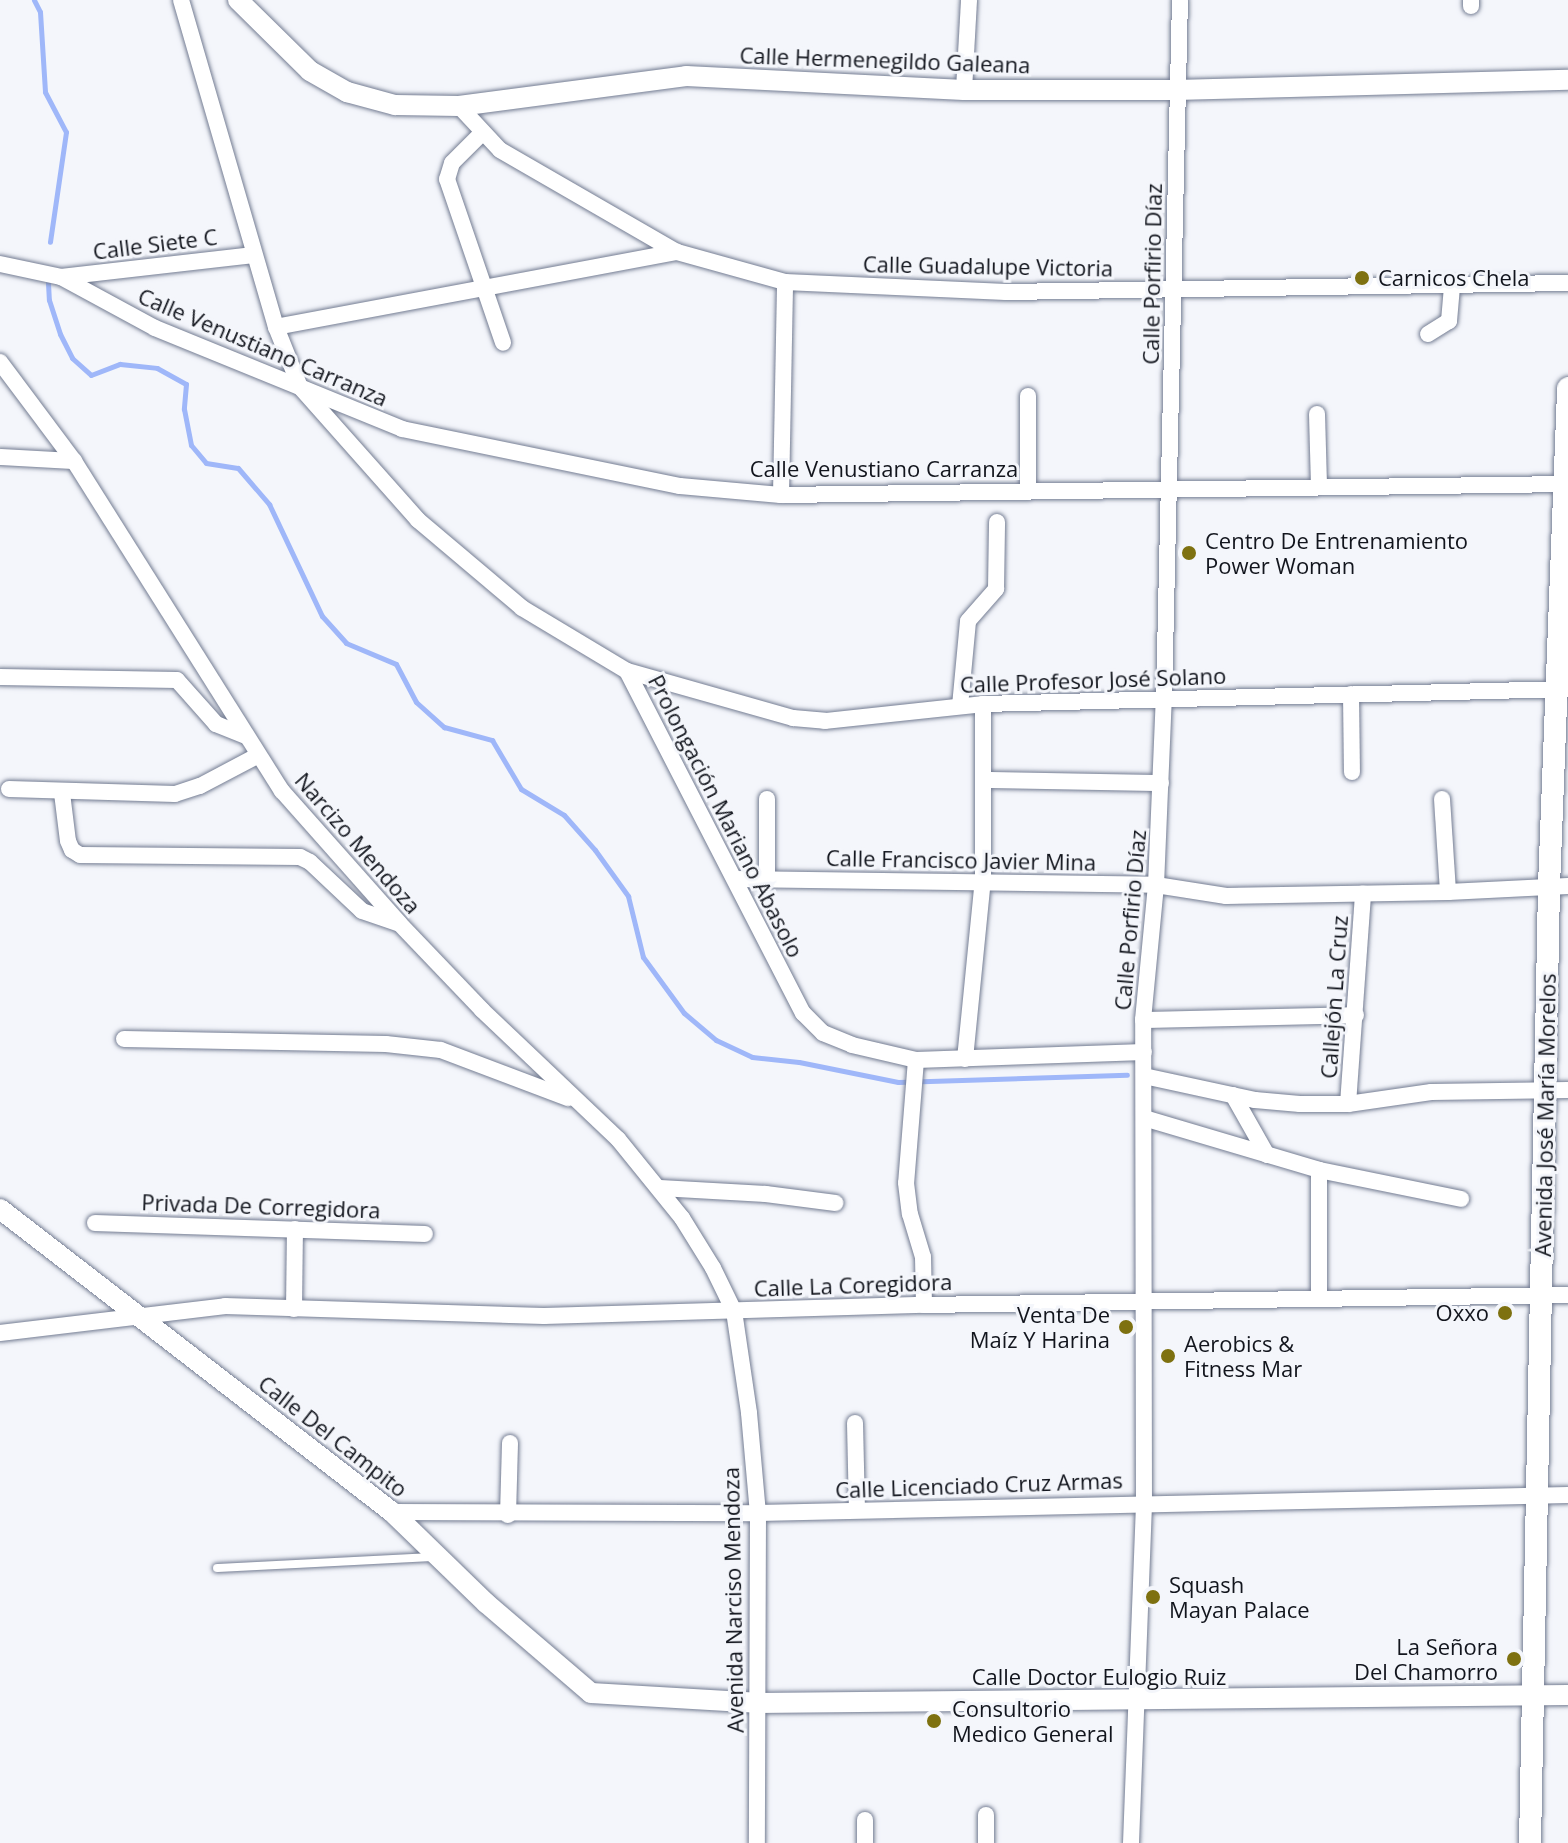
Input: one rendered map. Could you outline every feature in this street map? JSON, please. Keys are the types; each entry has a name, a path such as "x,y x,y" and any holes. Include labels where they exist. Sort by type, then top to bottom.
{"main road":[{"name":"Avenida José María Morelos","path":"1530,1843 1541,1295 1557,1090 1568,388"}],"street":[{"path":"181,0 276,327 300,387"},
{"name":"Calle Hermenegildo Galeana","path":"238,0 310,71 347,92 395,105 459,106 686,76 964,90 1177,90 1568,80"},
{"path":"964,90 969,0"},
{"name":"Calle Porfirio Díaz","path":"1131,1843 1144,1503 1143,1020 1156,885 1161,783 1180,0"},
{"name":"Calle Guadalupe Victoria","path":"459,106 482,133 524,166 677,252 785,282 950,291 1452,287 1568,283"},
{"path":"482,133 452,163 447,179 503,343"},
{"path":"276,327 677,252"},
{"name":"Calle Siete C","path":"61,277 254,255"},
{"name":"Calle Venustiano Carranza","path":"0,264 61,277 155,328 402,429 639,481 781,495 1168,487 1567,484"},
{"path":"781,495 785,282"},
{"path":"1428,334 1449,321 1452,287"},
{"name":"Narcizo Mendoza","path":"0,362 74,461 257,756 323,841 399,923 577,1102 618,1139 660,1188 713,1268 734,1311"},
{"name":"Prolongación Mariano Abasolo","path":"300,387 418,520 522,608 627,671 803,1013 823,1033 916,1067 965,1059 1144,1052"},
{"path":"1028,396 1028,490"},
{"path":"1317,414 1319,486"},
{"path":"0,457 74,461"},
{"path":"960,706 968,621 996,589 997,522"},
{"name":"Calle Profesor José Solano","path":"627,671 793,718 825,721 983,704 1564,690"},
{"path":"0,677 177,680 216,724 245,736"},
{"path":"1351,694 1352,772"},
{"path":"965,1059 983,880 983,704"},
{"path":"9,789 62,793 175,794 200,786 257,756"},
{"path":"985,780 1161,783"},
{"path":"62,793 68,841 72,850 80,855 300,857 310,862 362,911 399,923"},
{"path":"767,799 767,880"},
{"path":"1442,799 1448,892"},
{"name":"Calle Francisco Javier Mina","path":"736,879 983,880 1156,885 1204,895 1448,892 1559,886"},
{"name":"Callejón La Cruz","path":"1348,1104 1363,894"},
{"path":"1143,1020 1356,1015"},
{"path":"124,1039 386,1044 441,1050 577,1102"},
{"path":"916,1067 906,1199 923,1257 924,1305"},
{"path":"1144,1076 1233,1095 1300,1104 1348,1104 1431,1092 1557,1090"},
{"path":"1233,1095 1267,1155"},
{"path":"1144,1118 1319,1170 1461,1199"},
{"path":"1319,1170 1319,1298"},
{"path":"660,1188 766,1194 835,1203"},
{"name":"Calle Del Campito","path":"0,1209 392,1512 587,1691 630,1698"},
{"name":"Privada De Corregidora","path":"95,1223 425,1234"},
{"path":"294,1309 295,1229"},
{"name":"Calle La Coregidora","path":"0,1333 225,1306 528,1316 924,1305 1568,1295"},
{"name":"Avenida Narciso Mendoza","path":"734,1311 749,1413 758,1513 757,1843"},
{"path":"855,1423 857,1510"},
{"path":"508,1515 510,1443"},
{"name":"Calle Licenciado Cruz Armas","path":"392,1512 508,1515 758,1513 1568,1495"},
{"name":"Calle Doctor Eulogio Ruiz","path":"630,1698 757,1703 1568,1695"},
{"path":"986,1815 986,1843"},
{"path":"865,1820 865,1843"}],"lane":[{"path":"217,1568 438,1557"}],"waterway":[{"path":"34,0 40,12 45,92 66,132 50,242"},
{"path":"48,283 49,300 60,334 72,358 91,375 120,364 157,368 186,384 184,409 191,445 206,463 238,468 269,504 322,616 346,643 396,664 416,702 444,727 492,740 521,789 564,815 595,850 628,896 643,957 684,1013 716,1040 752,1057 799,1062 898,1082 1127,1075"}],"place":[{"name":"Carnicos Chela","path":"1362,278"},
{"name":"Centro De Entrenamiento Power Woman","path":"1189,553"},
{"name":"Oxxo","path":"1505,1313"},
{"name":"Venta De Maíz Y Harina","path":"1126,1327"},
{"name":"Aerobics & Fitness Mar","path":"1168,1356"},
{"name":"Squash Mayan Palace","path":"1153,1597"},
{"name":"La Señora Del Chamorro","path":"1514,1659"},
{"name":"Consultorio Medico General","path":"934,1721"}]}
